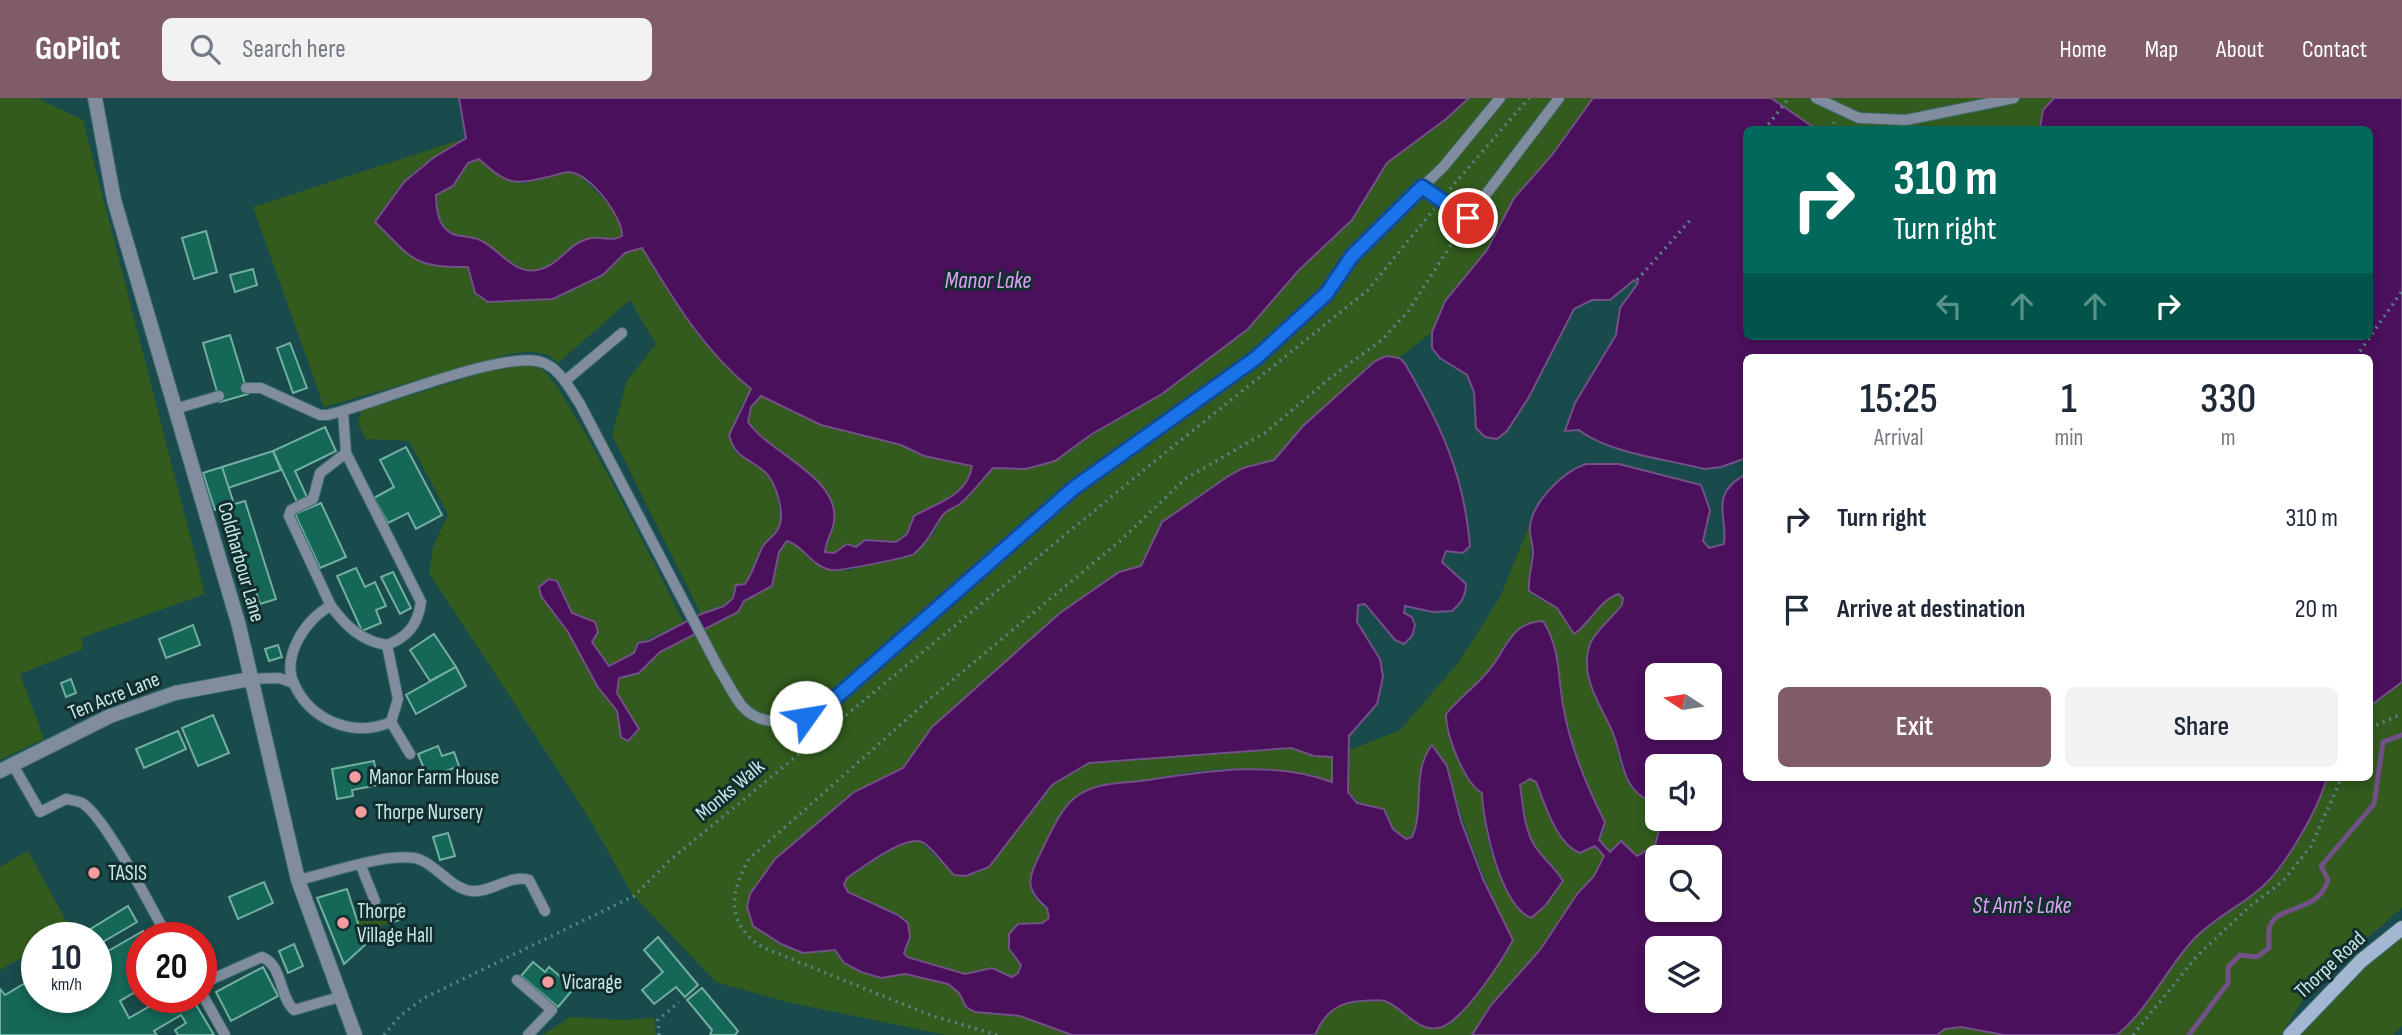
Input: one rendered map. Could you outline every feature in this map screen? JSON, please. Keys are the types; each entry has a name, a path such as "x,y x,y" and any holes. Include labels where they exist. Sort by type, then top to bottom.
{"main road":[{"name":"Thorpe Road","path":"2290,1035 2361,961 2402,928"}],"street":[{"name":"Coldharbour Lane","path":"95,98 114,200 239,626 298,880 343,996 355,1035"},
{"name":"Ten Acre Lane","path":"7,768 123,711 175,693 250,679"}],"lane":[{"path":"246,388 261,387 320,415 343,412 508,360 542,362 565,381 580,404 707,645 743,707 761,718 776,722 806,717 832,701 1074,488 1256,358 1327,293 1352,256 1422,187 1500,98"},
{"path":"1422,187 1468,218 1559,98"},
{"path":"1816,98 1859,118 1906,120 2014,98"},
{"path":"565,381 622,333"},
{"path":"175,409 219,396"},
{"path":"343,412 346,453 421,602 419,618 409,632 387,645 373,643 358,635 331,606 289,516 291,510 313,499 320,473 346,453"},
{"path":"331,606 311,619 298,640 292,662 294,683 305,700 325,718 341,726 356,730 377,728 391,722"},
{"path":"387,645 398,699 391,722 410,754"},
{"path":"250,679 279,678 294,683"},
{"path":"7,768 40,812 66,799 83,803 96,817 129,866 159,922"},
{"path":"298,880 385,860 417,858 459,887 470,891 482,891 522,877 529,880 545,911"},
{"path":"360,866 374,901"},
{"path":"217,977 262,957 272,964 284,988 288,1004 294,1010 343,996"},
{"path":"517,980 552,1010 528,1035"},
{"path":"213,1013 225,1035"}],"path":[{"name":"Monks Walk","path":"384,1035 400,1016 424,998 634,896 647,887 669,861 858,704 1368,290 1529,98"},
{"path":"1766,126 1789,98"},
{"path":"1637,280 1693,217"},
{"path":"997,1035 930,1015 764,948 747,938 737,920 734,897 737,880 749,859 932,696 1120,541 1185,479 1266,432 1330,378 1383,339 1409,310 1468,218"},
{"path":"2373,333 2402,291"},
{"path":"2373,727 2402,713"},
{"path":"2133,1035 2197,956 2249,907 2283,881 2311,846 2340,781"},
{"path":"659,1035 658,1020 679,1002"}],"green space":[{"path":"0,98 37,98 83,120 205,594 81,638 83,649 20,674 44,739 0,760"},
{"path":"1469,98 1593,98 1552,155 1514,198 1487,250 1445,300 1432,332 1399,358 1386,356 1303,426 1274,460 1243,468 1162,522 1141,566 1119,572 1060,613 932,727 903,768 853,792 775,859 750,894 749,919 812,953 829,948 841,956 894,973 948,984 959,993 966,1007 975,1012 1020,1016 1072,1035 946,1035 787,1002 716,982 632,894 588,816 429,573 433,548 448,514 409,441 366,439 358,424 361,411 512,364 536,366 553,381 591,444 684,623 638,643 634,653 609,666 592,641 595,622 572,613 557,581 541,596 568,632 597,686 617,711 621,736 639,729 617,693 619,678 639,673 660,652 738,612 744,601 756,595 787,540 796,544 822,568 848,571 879,561 911,556 934,534 943,514 961,503 993,468 1055,461 1248,329 1299,270 1352,220 1387,163 1446,119"},
{"path":"1771,98 2054,98 2043,110 2041,126 1812,126"},
{"path":"466,138 424,165 401,184 375,221 387,234 446,267 468,267 475,293 552,299 603,275 625,253 642,247 677,304 704,341 751,389 739,409 734,452 768,474 776,492 781,520 778,529 761,547 756,569 745,584 736,586 728,601 719,608 701,614 612,435 627,381 656,344 630,300 558,363 541,353 509,354 324,407 253,207"},
{"path":"480,159 493,172 522,184 570,172 581,177 613,209 623,224 622,236 615,239 583,240 545,268 528,270 514,265 481,241 452,234 441,222 435,195 453,186 468,163"},
{"path":"761,396 821,425 901,445 924,456 973,466 964,486 950,498 914,516 907,534 896,542 865,540 856,547 847,545 834,553 825,552 834,520 800,466 776,451 748,422 751,407"},
{"path":"1530,524 1532,595 1557,608 1573,634 1612,597 1619,594 1623,598 1592,690 1614,736 1620,766 1645,795 1645,831 1659,831 1655,845 1645,845 1645,851 1637,856 1629,851 1610,852 1599,840 1605,830 1580,769 1563,705 1559,667 1531,622 1509,638 1489,670 1446,714 1446,721 1465,776 1482,793 1483,816 1491,856 1556,869 1535,848 1529,835 1520,785 1525,780 1534,779 1550,816 1588,850 1595,846 1604,856 1604,861 1540,950 1491,1005 1472,1035 1315,1035 1333,1010 1360,999 1386,1001 1409,1018 1442,1027 1481,989 1513,940 1476,854 1447,766 1422,769 1416,827 1412,837 1406,839 1393,829 1384,810 1354,797 1347,775 1347,751 1400,730 1459,662 1500,597"},
{"path":"2402,682 2402,908 2312,985 2281,1035 2117,1035 2139,1013 2194,939 2271,878 2300,836 2326,781 2373,781 2373,704"},
{"path":"1291,748 1314,756 1332,757 1332,782 1298,772 1277,770 1194,771 1149,781 1064,810 1033,866 1033,896 1047,908 1049,918 1042,923 1018,924 1009,949 1021,965 1018,973 1012,977 992,968 965,974 907,957 904,953 910,937 898,915 848,892 844,885 847,878 906,841 919,840 939,861 978,872 989,867 1052,785 1089,763"},
{"path":"28,851 67,922 21,922 21,958 0,970 0,867"},
{"path":"372,908 376,912 386,909 391,923 362,932 356,915"},
{"path":"2402,928 2402,1026 2393,1035 2290,1035"},
{"path":"570,1017 624,1020 654,1018 656,1035 543,1035"},
{"path":"1961,1027 2004,1035 1937,1035 1945,1029"}],"water":[{"name":"Manor Lake","path":"459,98 1469,98 1446,119 1387,163 1352,220 1299,270 1248,329 1162,394 1092,434 1055,461 1026,469 993,468 960,504 944,514 914,554 831,570 818,565 787,541 779,552 772,586 744,601 738,612 660,652 639,673 619,678 617,693 639,729 628,741 621,737 617,711 597,686 568,632 541,596 539,587 549,579 557,581 572,613 595,622 598,632 592,642 609,666 634,653 638,643 649,641 701,614 724,606 733,598 736,585 745,584 762,547 778,529 781,516 773,483 765,472 735,449 729,435 751,389 704,341 677,305 642,248 625,253 603,275 553,299 488,302 475,293 468,267 424,263 406,252 375,222 404,182 433,158 466,138","holes":["479,159 497,174 511,181 526,181 567,172 577,174 604,197 617,218 622,236 615,239 583,240 545,268 528,270 514,265 482,241 452,234 439,219 436,195 453,186 468,163","761,396 821,425 901,445 924,456 972,466 969,476 950,497 914,516 907,534 896,542 865,540 856,547 847,544 834,553 825,552 834,521 833,505 826,491 815,479 758,434 748,422 751,407"]},
{"path":"1593,98 1771,98 1812,126 1743,126 1743,340 2373,340 2373,126 2040,126 2043,110 2054,98 2402,98 2402,682 2373,704 2373,354 1743,354 1743,459 1721,467 1705,469 1622,450 1606,445 1579,430 1565,431 1575,403 1616,335 1620,308 1638,283 1634,280 1610,300 1592,300 1574,309 1529,397 1507,431 1497,439 1485,437 1476,428 1474,392 1467,375 1440,358 1432,348 1432,332 1445,301 1487,250 1514,198 1552,155"},
{"path":"1386,356 1399,358 1404,362 1429,407 1456,473 1470,546 1463,553 1446,551 1442,562 1466,584 1460,602 1452,611 1433,612 1405,606 1404,613 1412,617 1415,625 1412,636 1404,644 1395,640 1365,604 1358,605 1357,622 1380,659 1383,677 1377,704 1349,736 1348,792 1357,803 1384,809 1393,829 1406,839 1412,837 1416,826 1422,767 1432,745 1447,766 1461,821 1483,879 1513,940 1492,974 1461,1013 1442,1027 1426,1027 1392,1004 1374,1000 1339,1006 1323,1020 1315,1035 1072,1035 1020,1016 975,1012 966,1007 959,993 948,984 905,974 881,978 844,963 835,950 803,953 781,944 753,926 747,907 750,894 775,859 854,792 903,768 932,727 1060,613 1119,572 1141,566 1162,522 1243,468 1274,460 1303,426 1375,361","holes":["1291,748 1314,756 1332,757 1332,782 1289,771 1221,770 1104,785 1077,796 1065,808 1056,823 1031,877 1032,890 1047,908 1049,918 1042,923 1018,924 1009,934 1009,949 1021,965 1018,973 1012,977 992,968 965,974 907,957 904,953 910,937 908,923 898,915 848,892 844,885 847,878 907,842 924,843 954,875 966,876 989,867 1052,785 1089,763"]},
{"name":"St Ann's Lake","path":"1586,464 1619,464 1701,485 1710,510 1703,541 1709,548 1724,544 1723,498 1734,482 1743,476 1743,781 2326,781 2323,790 2300,836 2271,878 2194,939 2139,1013 2117,1035 2004,1035 1961,1027 1945,1029 1937,1035 1472,1035 1491,1005 1540,950 1577,894 1594,876 1604,856 1595,846 1580,853 1572,848 1552,822 1536,782 1530,779 1520,785 1524,817 1531,840 1563,881 1545,906 1531,918 1520,910 1502,881 1490,842 1482,793 1475,788 1457,758 1446,714 1489,670 1510,638 1523,627 1543,621 1553,641 1563,705 1574,750 1605,822 1599,840 1610,852 1621,841 1637,856 1645,851 1645,922 1722,922 1722,845 1655,845 1659,831 1722,831 1722,754 1645,754 1645,798 1640,796 1624,772 1613,733 1589,681 1587,670 1591,642 1622,605 1623,598 1619,594 1613,596 1574,634 1557,608 1529,591 1533,553 1530,529 1532,516 1543,497 1559,480"}],"building":[{"path":"206,231 217,272 194,279 182,238"},
{"path":"253,269 257,285 235,292 230,275"},
{"path":"230,335 248,394 220,402 203,343"},
{"path":"290,343 307,388 293,393 277,348"},
{"path":"325,427 336,451 295,471 307,497 297,502 273,451"},
{"path":"406,447 442,515 416,529 408,513 388,523 374,498 394,487 380,460"},
{"path":"273,451 281,470 228,488 222,467"},
{"path":"222,467 234,504 215,510 203,473"},
{"path":"245,501 276,599 260,604 228,506"},
{"path":"321,503 346,557 320,568 295,514"},
{"path":"356,568 365,587 375,582 386,606 376,610 381,623 362,631 337,576"},
{"path":"393,572 411,608 400,614 381,577"},
{"path":"193,625 200,645 166,658 159,639"},
{"path":"434,634 456,667 430,681 410,650"},
{"path":"278,645 282,657 269,661 265,649"},
{"path":"456,667 466,686 416,714 406,695"},
{"path":"71,679 76,693 66,697 61,683"},
{"path":"213,715 229,753 198,766 182,728"},
{"path":"178,731 186,749 144,768 136,749"},
{"path":"438,746 442,756 454,752 459,766 428,778 418,754"},
{"name":"Manor Farm House","path":"374,761 378,785 352,790 353,796 337,799 332,769"},
{"path":"448,833 455,856 440,860 433,837"},
{"path":"264,882 273,903 238,919 229,897"},
{"name":"Thorpe Village Hall","path":"347,889 365,945 344,964 317,898"},
{"path":"400,904 405,918 391,923 386,909"},
{"path":"128,906 137,922 126,922 126,928 112,937 112,922 102,922"},
{"path":"658,937 698,985 685,997 676,987 654,1004 642,990 663,972 644,950"},
{"path":"126,941 126,997 120,1001 129,1018 138,1013 201,1013 214,1035 178,1035 175,1030 186,1023 181,1015 154,1031 157,1035 0,1035 0,989 5,995 21,986 21,1013 112,1013 112,949"},
{"path":"294,944 303,966 288,973 279,951"},
{"name":"Vicarage","path":"533,962 545,972 549,967 574,988 558,1007 521,976"},
{"path":"263,967 278,996 231,1021 217,991"},
{"path":"702,988 738,1031 735,1035 710,1035 712,1030 687,1000"}],"waterway":[{"path":"2189,1035 2228,983 2228,967 2240,955 2257,957 2269,948 2269,928 2274,919 2307,904 2323,891 2328,880 2321,866 2374,804 2383,742 2402,735"}],"place":[{"name":"Manor Farm House","path":"355,777"},
{"name":"Thorpe Nursery","path":"361,812"},
{"name":"TASIS","path":"94,873"},
{"name":"Thorpe Village Hall","path":"343,923"},
{"name":"Vicarage","path":"548,982"}],"route":[{"path":"806,717 832,701 1074,488 1256,358 1327,293 1352,256 1422,187 1468,218"}]}
